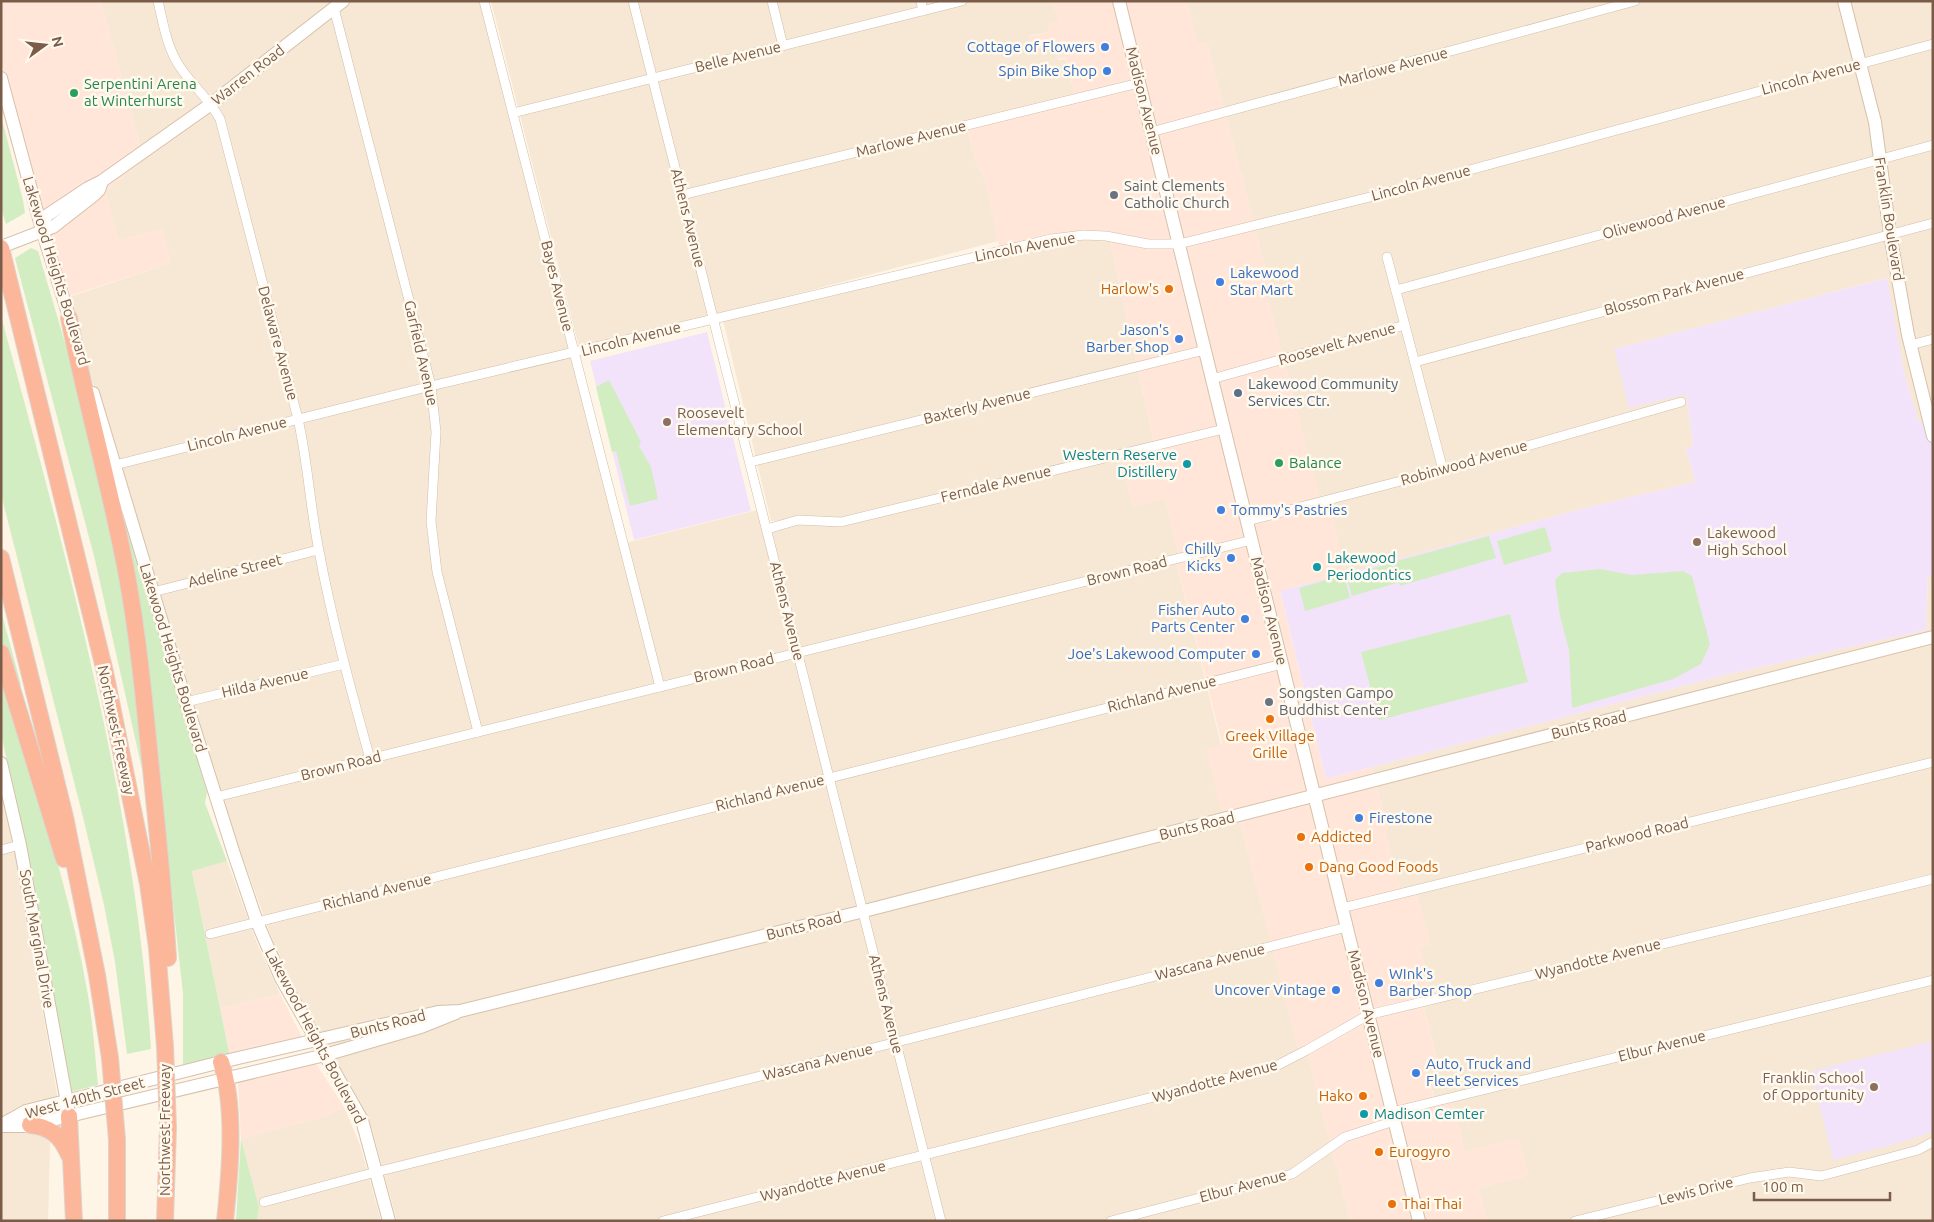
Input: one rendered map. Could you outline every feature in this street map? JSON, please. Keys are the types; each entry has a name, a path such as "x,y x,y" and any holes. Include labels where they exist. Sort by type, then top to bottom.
{"highway":[{"name":"Northwest Freeway","path":"1,247 105,672 148,884 157,948 165,1046 168,1128 164,1221"},
{"path":"69,318 127,576 144,703 164,888 169,967 165,1046"},
{"path":"1,558 65,817 98,975 110,1058 117,1140 117,1221"},
{"path":"1,653 64,858 81,891"},
{"path":"224,1070 230,1135 229,1188 225,1221"},
{"path":"68,1109 74,1221"},
{"path":"30,1126 41,1126 59,1136 72,1160"}],"main road":[{"name":"Madison Avenue","path":"1119,1 1419,1221"},
{"name":"Franklin Boulevard","path":"1844,1 1875,122 1890,234 1910,345 1933,436"},
{"name":"Warren Road","path":"42,230 46,216 102,181 211,104 338,5"},
{"name":"Lakewood Heights Boulevard","path":"1,78 42,230 186,702 257,922 281,978 362,1120 389,1221"},
{"path":"1,247 42,230"},
{"name":"Bunts Road","path":"317,1041 438,1012 460,1011 863,911 1933,637"},
{"name":"South Marginal Drive","path":"1,763 20,845 68,1109"},
{"name":"Bunts Road","path":"325,1056 421,1028 460,1011"},
{"name":"West 140th Street","path":"1,1126 30,1126 68,1109 224,1070 317,1041"},
{"name":"West 140th Street","path":"224,1070 325,1056"},
{"name":"West 140th Street","path":"1,1126 26,1111 68,1109"}],"street":[{"name":"Delaware Avenue","path":"158,1 169,45 179,66 211,104 220,119 298,419 305,450 318,550 344,664 370,759"},
{"name":"Bayes Avenue","path":"484,1 660,687"},
{"name":"Athens Avenue","path":"634,1 941,1221"},
{"path":"772,1 783,46"},
{"path":"921,1 923,11"},
{"name":"Belle Avenue","path":"513,113 962,1"},
{"name":"Marlowe Avenue","path":"1151,132 1636,1"},
{"name":"Garfield Avenue","path":"338,5 431,386 436,432 430,521 437,572 478,732"},
{"name":"Lincoln Avenue","path":"115,465 431,386 1051,239 1084,235 1106,236 1148,244 1179,244 1383,193 1933,44"},
{"name":"Marlowe Avenue","path":"682,196 1139,82"},
{"name":"Olivewood Avenue","path":"1396,290 1933,145"},
{"name":"Blossom Park Avenue","path":"1415,362 1933,223"},
{"path":"1386,257 1443,470"},
{"name":"Roosevelt Avenue","path":"1212,379 1405,325"},
{"path":"1910,345 1933,339"},
{"name":"Baxterly Avenue","path":"750,462 1205,350"},
{"name":"Robinwood Avenue","path":"1247,521 1443,470 1681,402"},
{"name":"Ferndale Avenue","path":"767,529 798,520 841,522 1224,429"},
{"name":"Brown Road","path":"216,797 1252,540"},
{"name":"Adeline Street","path":"153,592 318,550"},
{"name":"Hilda Avenue","path":"186,702 344,664"},
{"name":"Richland Avenue","path":"210,934 1282,664"},
{"name":"Parkwood Road","path":"1342,908 1933,762"},
{"path":"1,850 20,845"},
{"name":"Wyandotte Avenue","path":"664,1221 1276,1066 1368,1015 1933,879"},
{"name":"Wascana Avenue","path":"264,1202 376,1172 1347,927"},
{"name":"Elbur Avenue","path":"1111,1221 1292,1174 1345,1137 1393,1117 1933,980"},
{"name":"Lewis Drive","path":"1575,1221 1750,1178 1789,1172 1821,1176 1918,1150 1933,1142"}],"shaded area":[{"path":"1,1 101,1 144,159 106,192 118,240 162,229 171,263 66,297 42,216 1,61"},
{"path":"101,1 481,1 621,544 758,510 764,535 801,524 817,523 1120,456 1133,507 1165,499 1180,559 1176,561 1239,818 1301,1059 1308,1055 1350,1221 397,1221 372,1129 361,1105 280,960 224,807 123,476 66,298 171,263 162,229 118,240 105,192 144,159"},
{"path":"491,1 1052,1 1059,20 1049,32 1029,36 1055,49 1058,60 1066,59 1074,94 965,121 976,162 985,180 998,241 580,351"},
{"path":"1052,1 1187,1 1198,44 1207,42 1269,282 1264,284 1322,506 1329,505 1346,573 1280,592 1326,779 1372,767 1388,830 1385,832 1402,896 1417,892 1431,945 1421,948 1434,1001 1423,1005 1437,1061 1425,1064 1435,1103 1452,1100 1465,1151 1519,1138 1529,1175 1478,1188 1487,1221 1350,1221 1308,1055 1301,1059 1239,818 1224,822 1206,750 1222,744 1176,561 1180,559 1165,499 1133,507 1119,451 1154,442 1110,242 1081,239 1000,251 985,180 976,162 965,120 1074,93 1066,58 1058,59 1055,49 1034,54 1029,37 1049,32 1048,23 1059,20"},
{"path":"1187,1 1933,1 1933,419 1919,423 1905,377 1886,278 1615,349 1686,394 1693,446 1686,448 1695,482 1577,510 1346,573 1329,505 1322,507 1264,284 1269,282 1207,42 1198,45"},
{"path":"1081,239 1110,242 1154,443 837,518 771,521 723,320 1041,241"},
{"name":"Lakewood High School","path":"1887,278 1905,377 1919,422 1933,419 1933,575 1928,577 1926,630 1725,675 1326,779 1280,591 1577,510 1695,482 1686,448 1693,446 1686,394 1629,408 1614,349"},
{"name":"Roosevelt Elementary School","path":"707,332 751,511 634,540 590,361"},
{"path":"1933,575 1933,1221 1487,1221 1478,1188 1529,1175 1465,1151 1452,1100 1436,1104 1425,1064 1437,1060 1423,1004 1434,1001 1420,948 1430,945 1402,896 1385,832 1388,829 1372,767 1725,675 1926,630 1928,577"},
{"path":"1,785 17,863 65,1140 50,1143 48,1221 1,1221"},
{"path":"227,861 256,941 280,994 220,1008 192,870"},
{"path":"280,994 303,1039 230,1057 220,1008"},
{"name":"Franklin School of Opportunity","path":"1933,1041 1933,1132 1833,1160 1811,1071"},
{"path":"315,1062 344,1107 326,1116 241,1139 238,1082"},
{"path":"344,1107 360,1145 381,1221 257,1221 259,1207 241,1139 326,1116"}],"green space":[{"path":"1,116 25,213 6,224 1,208"},
{"path":"31,248 38,251 73,370 105,494 129,624 145,769 142,769 95,560 15,258"},
{"path":"1,316 73,588 114,771 130,863 143,956 151,1049 127,1054 115,962 104,905 1,494"},
{"path":"609,380 641,442 639,446 651,467 658,499 630,506 616,451 612,452 596,387"},
{"path":"122,511 207,792 205,803 227,861 192,871 230,1057 183,1067 183,994 170,876"},
{"path":"1545,527 1552,551 1504,565 1497,541"},
{"path":"1489,536 1496,558 1400,586 1393,562"},
{"path":"1391,563 1397,583 1352,596 1346,576"},
{"path":"1600,569 1632,575 1683,571 1692,576 1710,644 1701,664 1673,679 1572,708 1569,650 1560,616 1555,580 1562,573"},
{"path":"1344,575 1350,598 1305,611 1299,588"},
{"path":"1,611 21,685 17,687 1,639"},
{"path":"1510,614 1528,682 1379,720 1361,652"},
{"path":"1,676 61,874 88,995 98,1085 70,1092 26,846 1,734"},
{"path":"241,1139 259,1207 257,1221 236,1221"}],"place":[{"name":"Cottage of Flowers","path":"1105,47"},
{"name":"Spin Bike Shop","path":"1107,71"},
{"name":"Serpentini Arena at Winterhurst","path":"74,93"},
{"name":"Saint Clements Catholic Church","path":"1114,195"},
{"name":"Lakewood Star Mart","path":"1220,282"},
{"name":"Harlow's","path":"1169,289"},
{"name":"Jason's Barber Shop","path":"1179,339"},
{"name":"Lakewood Community Services Ctr.","path":"1238,393"},
{"name":"Roosevelt Elementary School","path":"667,422"},
{"name":"Balance","path":"1279,463"},
{"name":"Western Reserve Distillery","path":"1187,464"},
{"name":"Tommy's Pastries","path":"1221,510"},
{"name":"Lakewood High School","path":"1697,542"},
{"name":"Chilly Kicks","path":"1231,558"},
{"name":"Lakewood Periodontics","path":"1317,567"},
{"name":"Fisher Auto Parts Center","path":"1245,619"},
{"name":"Joe's Lakewood Computer","path":"1256,654"},
{"name":"Songsten Gampo Buddhist Center","path":"1269,702"},
{"name":"Greek Village Grille","path":"1270,719"},
{"name":"Firestone","path":"1359,818"},
{"name":"Addicted","path":"1301,837"},
{"name":"Dang Good Foods","path":"1309,867"},
{"name":"WInk's Barber Shop","path":"1379,983"},
{"name":"Uncover Vintage","path":"1336,990"},
{"name":"Auto, Truck and Fleet Services","path":"1416,1073"},
{"name":"Franklin School of Opportunity","path":"1874,1087"},
{"name":"Hako","path":"1363,1096"},
{"name":"Madison Cemter","path":"1364,1114"},
{"name":"Eurogyro","path":"1379,1152"},
{"name":"Thai Thai","path":"1392,1204"}]}
